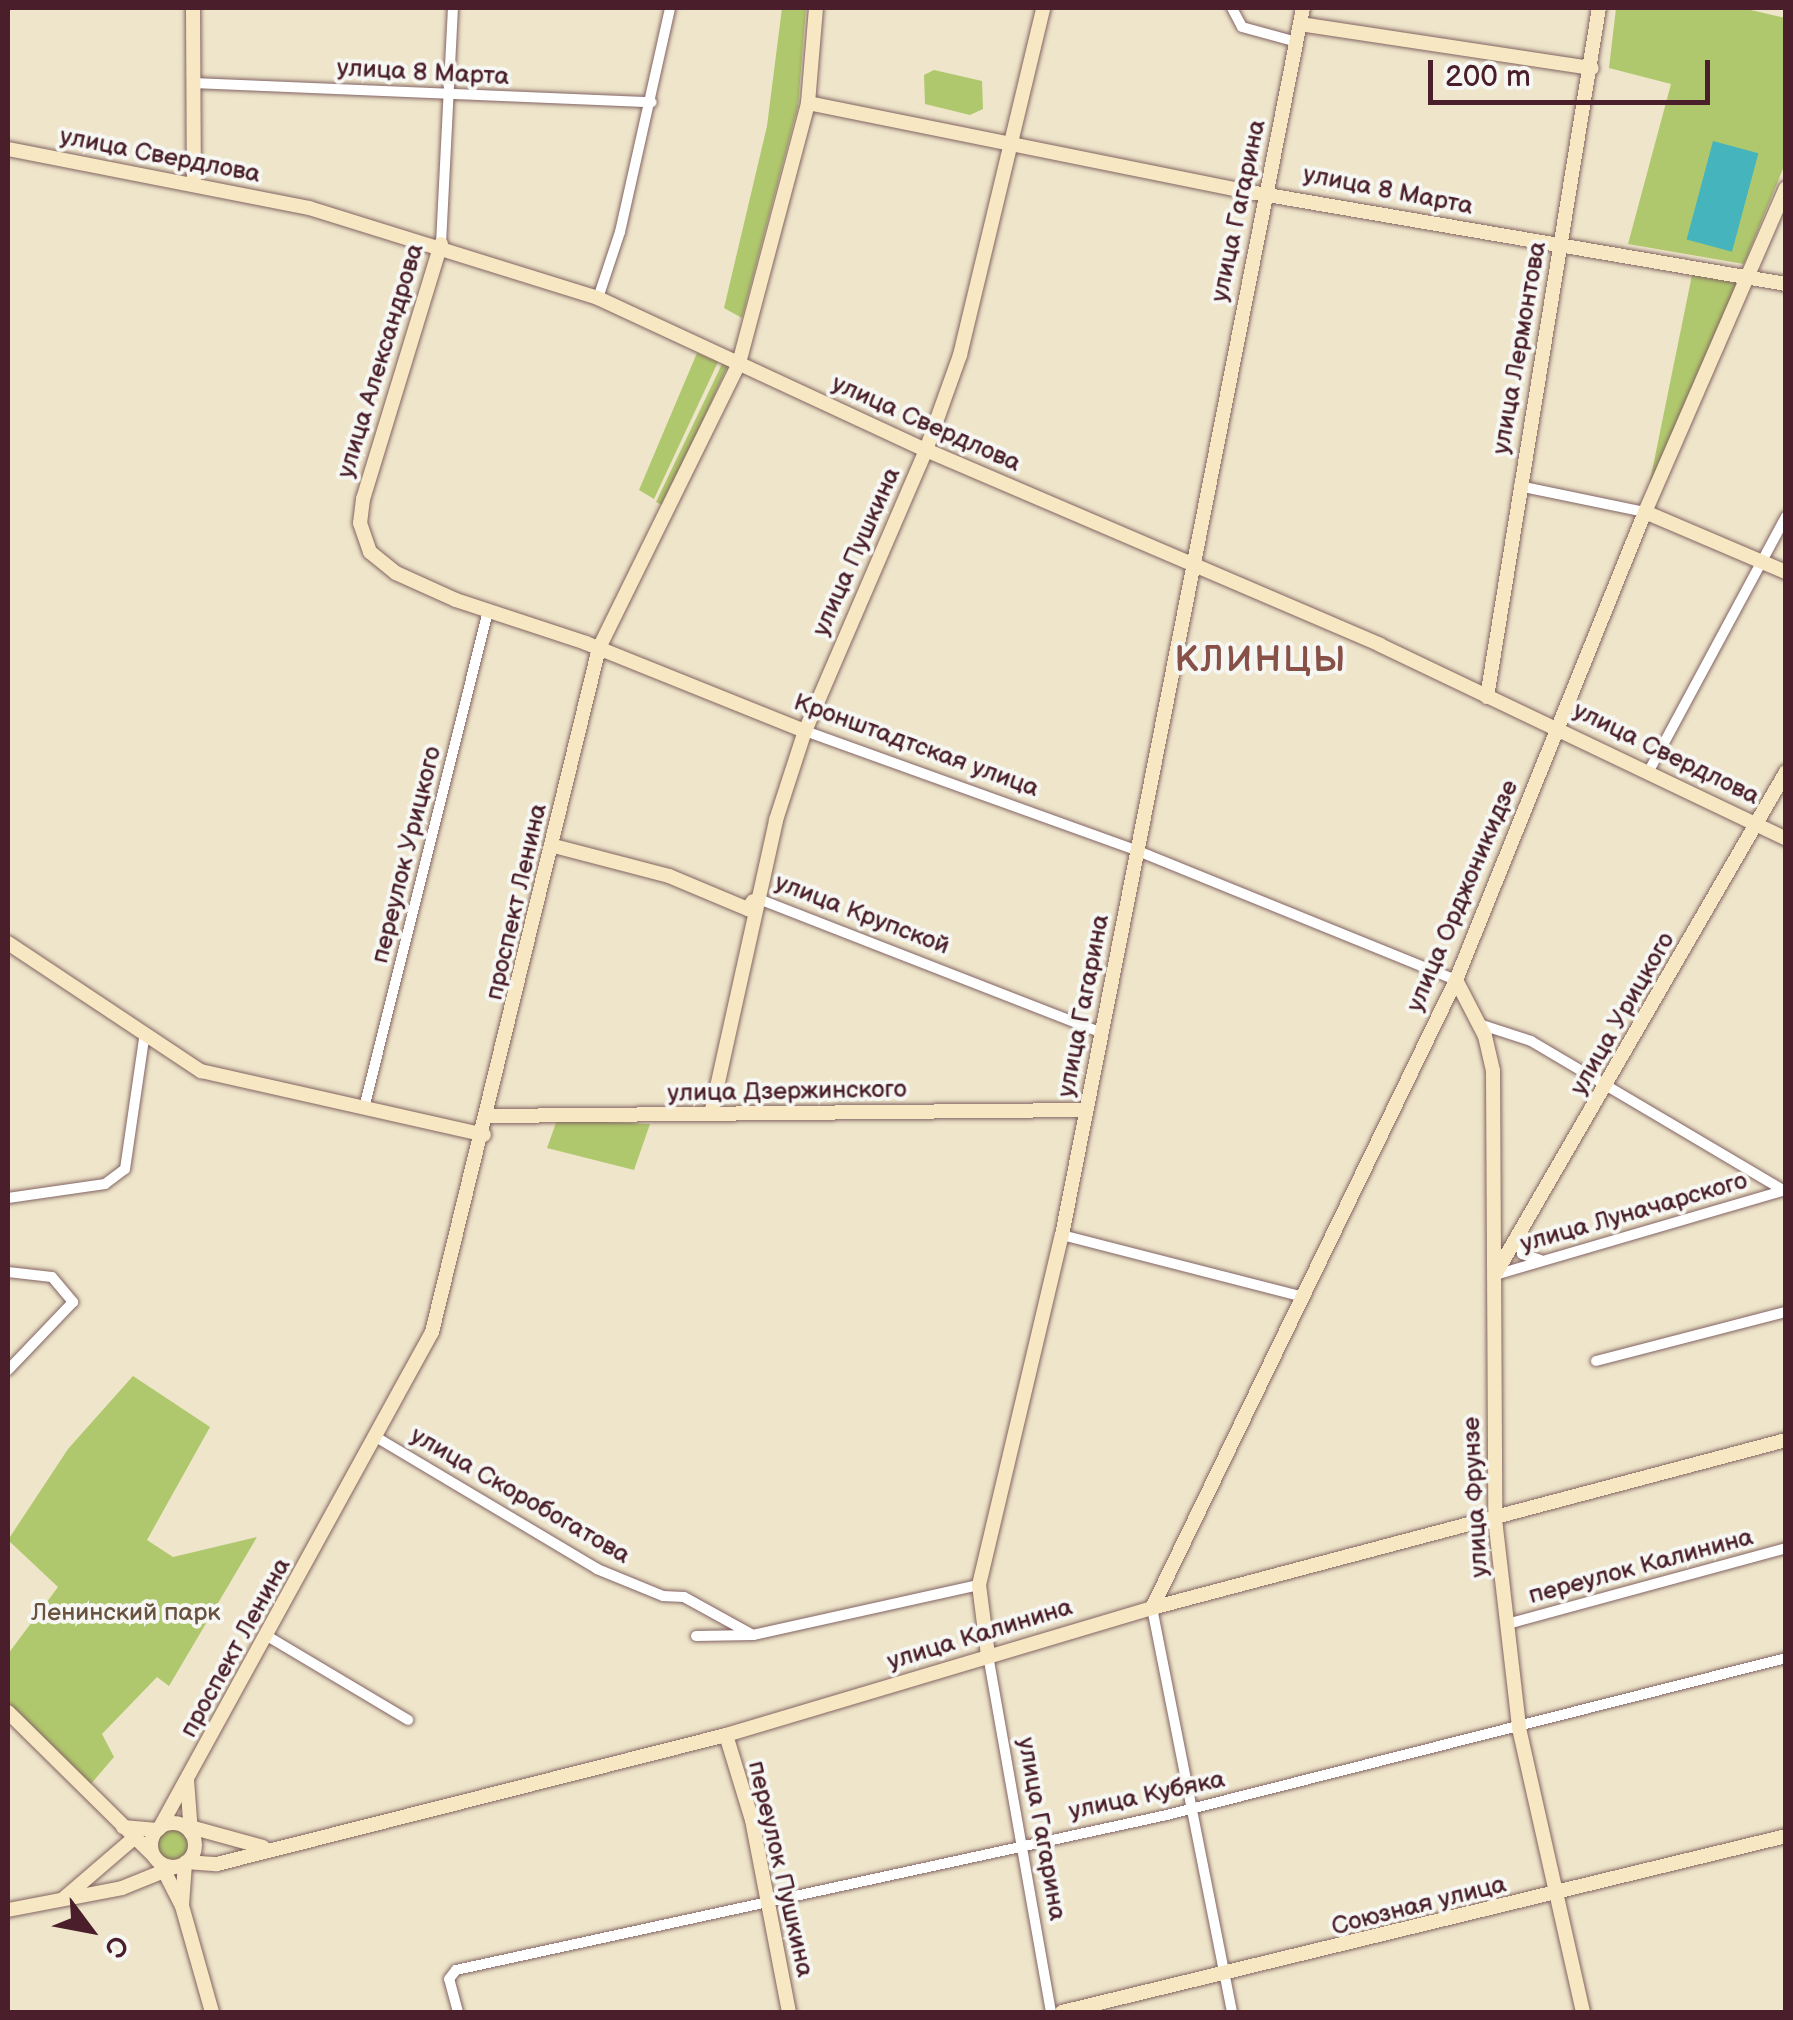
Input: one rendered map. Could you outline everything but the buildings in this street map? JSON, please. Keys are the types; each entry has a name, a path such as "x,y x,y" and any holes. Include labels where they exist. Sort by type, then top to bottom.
{"main road":[{"path":"193,8 194,184"},
{"name":"проспект Ленина","path":"156,1832 165,1808 187,1779 269,1638 432,1332 490,1116 599,648 739,363 808,103 816,8"},
{"name":"улица Пушкина","path":"712,1114 755,898 805,731 926,450 960,355 1043,8"},
{"name":"улица Гагарина","path":"988,1656 979,1585 1062,1236 1190,564 1303,8"},
{"name":"улица Лермонтова","path":"1487,698 1518,486 1600,8"},
{"path":"1300,24 1592,68"},
{"name":"улица 8 Марта","path":"808,103 1562,246 1786,284"},
{"name":"улица Свердлова","path":"10,145 194,184 441,244 598,298 926,450 1558,727 1786,839"},
{"name":"улица Орджоникидзе","path":"1152,1608 1456,980 1645,512 1786,188"},
{"name":"улица Александрова","path":"367,546 362,499 441,244"},
{"path":"1645,512 1786,572"},
{"name":"Кронштадтская улица","path":"367,546 396,573 488,611 599,648 805,731"},
{"name":"улица Урицкого","path":"1495,1275 1607,1088 1786,772"},
{"name":"улица Крупской","path":"554,846 669,876 748,909 755,898"},
{"path":"8,943 144,1038 212,1075 484,1134"},
{"name":"улица Фрунзе","path":"1456,980 1479,1024 1494,1071 1494,1518 1518,1728 1584,2012"},
{"name":"улица Дзержинского","path":"490,1116 1086,1110"},
{"name":"улица Калинина","path":"8,1910 62,1900 170,1864 206,1866 726,1735 1152,1608 1786,1440"},
{"path":"8,1712 129,1832 170,1864 182,1906"},
{"name":"переулок Пушкина","path":"726,1735 752,1820 789,2012"},
{"path":"170,1864 194,1848 187,1828 187,1779"},
{"path":"62,1900 129,1832 187,1828 236,1842 279,1847"},
{"path":"156,1832 170,1864 212,2012"},
{"name":"Союзная улица","path":"1062,2012 1224,1977 1786,1836"}],"street":[{"name":"улица Александрова","path":"441,244 453,8"},
{"path":"598,298 652,102 670,8"},
{"path":"1232,8 1242,27 1297,42"},
{"name":"улица 8 Марта","path":"192,83 450,98 652,102"},
{"path":"1518,486 1645,512"},
{"path":"1650,769 1786,516"},
{"name":"переулок Урицкого","path":"364,1108 488,611"},
{"name":"Кронштадтская улица","path":"805,731 1138,851 1456,980"},
{"name":"улица Крупской","path":"755,898 1100,1032"},
{"path":"1479,1024 1531,1041 1784,1190"},
{"path":"8,1198 105,1184 125,1169 144,1038"},
{"name":"улица Луначарского","path":"1495,1275 1784,1190"},
{"path":"1520,1234 1522,1254 1544,1260"},
{"path":"1062,1236 1303,1297"},
{"path":"8,1272 52,1277 72,1293 73,1302 8,1370"},
{"path":"1596,1360 1786,1312"},
{"name":"улица Скоробогатова","path":"376,1437 597,1570 662,1596 684,1597 753,1636"},
{"name":"переулок Калинина","path":"1507,1624 1786,1548"},
{"path":"696,1636 753,1636 979,1585"},
{"path":"1152,1608 1232,2012"},
{"path":"269,1638 408,1720"},
{"name":"улица Гагарина","path":"988,1656 1051,2012"},
{"name":"улица Кубяка","path":"458,2012 450,1978 456,1970 1191,1808 1786,1658"}],"green space":[{"path":"782,8 806,8 798,106 742,318 724,308 767,126"},
{"path":"1616,8 1742,8 1785,18 1785,164 1744,264 1628,244 1671,84 1609,68"},
{"path":"934,70 982,81 983,109 970,115 925,104 924,75"},
{"path":"1692,275 1737,283 1648,491"},
{"path":"697,353 718,362 654,499 639,490"},
{"path":"723,362 728,365 664,506 656,502"},
{"path":"557,1120 650,1124 634,1170 547,1148"},
{"name":"Ленинский парк","path":"133,1376 210,1427 147,1540 173,1557 257,1537 169,1686 157,1677 102,1734 114,1757 90,1785 8,1706 8,1654 58,1587 8,1540 68,1449"},
{"path":"173,1828 185,1833 190,1845 185,1857 173,1862 161,1857 156,1845 161,1833"}],"water":[{"path":"1713,141 1758,153 1732,252 1687,240"}],"district":[{"name":"КЛИНЦЫ","path":"1261,661"}]}
